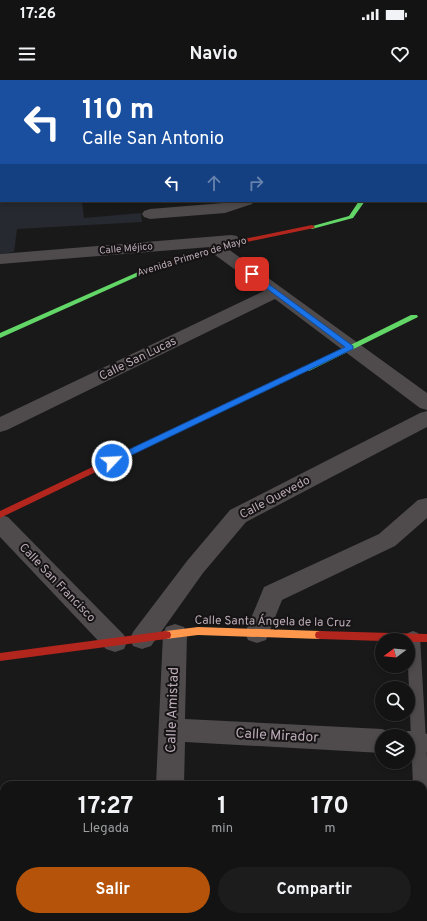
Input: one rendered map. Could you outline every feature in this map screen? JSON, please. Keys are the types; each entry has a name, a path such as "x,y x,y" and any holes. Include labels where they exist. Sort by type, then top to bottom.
{"street":[{"path":"151,224 225,208 243,202"},
{"name":"Avenida Primero de Mayo","path":"0,336 147,270 216,248 350,217 361,202"},
{"name":"Calle Méjico","path":"0,259 151,224 253,239"},
{"path":"216,248 427,404"},
{"name":"Calle San Lucas","path":"0,425 276,292"},
{"path":"0,515 414,317"},
{"name":"Calle Quevedo","path":"142,639 195,568 238,516 427,418"},
{"path":"257,633 272,594 387,540 426,506"},
{"name":"Calle San Francisco","path":"0,523 115,642"},
{"name":"Calle Santa Ángela de la Cruz","path":"0,657 198,631 420,638"},
{"name":"Calle Amistad","path":"170,781 175,634"},
{"name":"Calle Mirador","path":"172,730 375,741"}],"lane":[{"path":"414,729 420,638"},
{"path":"415,754 420,781"}],"shaded area":[{"path":"0,202 82,202 84,218 141,213 142,222 17,229 14,252 0,254"}],"traffic: fast":[{"path":"312,227 351,217 361,202"},
{"path":"0,336 154,267"},
{"path":"306,369 414,317"}],"traffic: slow":[{"path":"166,635 198,631 320,635"}],"traffic: jam":[{"path":"154,267 241,241 312,227"},
{"path":"0,515 306,369"},
{"path":"0,657 166,635"},
{"path":"320,635 427,638"}],"route":[{"path":"112,461 351,347 252,274"}]}
